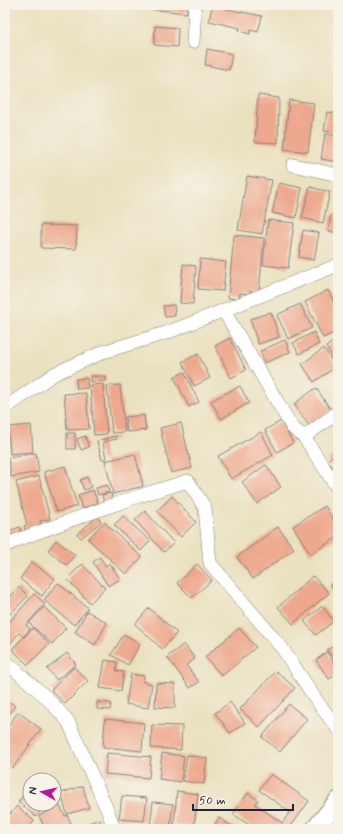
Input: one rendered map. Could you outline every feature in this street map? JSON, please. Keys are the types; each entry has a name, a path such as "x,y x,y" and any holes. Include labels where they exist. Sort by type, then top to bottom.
{"street":[{"path":"193,42 195,5"},
{"path":"293,165 338,175"},
{"path":"5,408 54,374 103,352 169,332 338,265"},
{"path":"224,311 292,427 304,437 338,488"},
{"path":"304,437 338,412"},
{"path":"5,546 17,540 91,513 188,481 205,508 210,563 282,648 319,704 338,729"},
{"path":"5,661 47,698 68,721 109,814 114,829"},
{"path":"315,829 338,801"}],"building":[{"path":"138,5 187,5 187,13 137,8"},
{"path":"212,6 262,16 258,32 250,30 250,34 239,31 240,28 209,21"},
{"path":"155,26 178,28 177,47 154,45"},
{"path":"207,49 232,54 229,70 205,65"},
{"path":"258,95 279,98 278,143 255,142"},
{"path":"289,100 314,103 308,152 284,149"},
{"path":"327,112 338,114 335,133 324,131"},
{"path":"325,134 338,136 338,162 321,159"},
{"path":"247,176 272,180 262,234 238,230"},
{"path":"279,183 302,188 296,218 272,213"},
{"path":"310,187 330,192 323,223 302,218"},
{"path":"331,215 338,217 338,233 328,231"},
{"path":"268,220 294,223 288,268 263,265"},
{"path":"41,225 77,226 76,249 41,248"},
{"path":"303,230 319,233 314,260 299,257"},
{"path":"234,235 264,238 259,292 250,291 249,294 240,293 239,299 228,298"},
{"path":"200,259 226,262 223,291 198,289"},
{"path":"183,264 196,266 193,304 180,303"},
{"path":"328,290 338,311 338,331 323,338 305,302"},
{"path":"300,304 312,328 288,339 277,315"},
{"path":"174,305 175,316 165,317 163,306"},
{"path":"271,312 279,337 258,344 250,319"},
{"path":"314,332 319,344 299,354 293,343"},
{"path":"230,338 246,370 231,378 215,346"},
{"path":"338,338 338,365 326,347"},
{"path":"285,340 290,352 265,363 260,351"},
{"path":"324,348 336,367 314,382 302,364"},
{"path":"198,354 210,378 194,386 182,362"},
{"path":"184,372 199,402 189,407 174,377"},
{"path":"90,376 106,376 106,381 90,382"},
{"path":"87,378 88,388 77,389 76,379"},
{"path":"103,384 107,434 94,435 90,385"},
{"path":"120,385 125,432 112,433 107,386"},
{"path":"240,386 249,403 221,419 211,401"},
{"path":"316,388 331,410 309,426 294,404"},
{"path":"86,393 89,429 67,430 64,394"},
{"path":"144,415 146,430 127,432 125,417"},
{"path":"281,421 293,443 277,452 265,430"},
{"path":"181,423 192,468 171,473 160,428"},
{"path":"31,425 33,452 10,454 8,427"},
{"path":"261,432 273,455 231,479 218,456"},
{"path":"67,433 75,433 75,449 67,449"},
{"path":"85,436 89,447 81,450 77,439"},
{"path":"116,436 117,439 103,442 106,459 102,460 97,441"},
{"path":"338,450 338,470 337,471 327,461"},
{"path":"36,453 39,472 11,477 8,458"},
{"path":"135,454 143,486 113,494 105,461"},
{"path":"266,465 281,487 257,504 242,482"},
{"path":"65,466 77,506 57,512 44,472"},
{"path":"39,476 50,519 40,521 42,530 26,534 24,526 27,525 16,482"},
{"path":"87,477 91,487 84,490 80,480"},
{"path":"107,485 109,492 98,495 96,488"},
{"path":"93,490 98,503 82,508 78,495"},
{"path":"111,493 113,501 104,503 102,495"},
{"path":"172,496 196,522 181,537 157,511"},
{"path":"325,506 338,527 338,537 310,554 293,526"},
{"path":"145,511 174,543 164,552 135,520"},
{"path":"123,516 150,541 141,551 114,525"},
{"path":"97,517 101,522 81,538 77,534"},
{"path":"104,522 142,557 126,574 88,539"},
{"path":"20,527 23,537 5,543 5,532"},
{"path":"278,527 294,549 253,579 237,557"},
{"path":"56,540 75,555 66,565 48,550"},
{"path":"100,557 106,566 110,563 120,579 108,586 93,562"},
{"path":"32,562 55,579 42,596 20,579"},
{"path":"82,564 105,588 90,603 67,579"},
{"path":"197,564 212,580 192,598 177,583"},
{"path":"313,576 329,593 293,624 278,607"},
{"path":"338,579 338,597 330,585"},
{"path":"58,583 88,608 74,625 44,600"},
{"path":"19,587 28,596 10,614 5,610 5,603"},
{"path":"34,594 45,604 26,625 30,629 23,637 19,633 7,647 5,646 5,627"},
{"path":"322,606 334,621 316,635 304,621"},
{"path":"44,607 66,628 52,644 29,623"},
{"path":"149,608 177,633 162,649 135,624"},
{"path":"87,611 107,623 95,645 75,632"},
{"path":"33,628 49,644 28,665 12,649"},
{"path":"239,628 256,647 222,676 205,657"},
{"path":"124,634 140,644 128,665 111,655"},
{"path":"338,643 338,665 327,650"},
{"path":"184,644 195,659 186,665 199,682 190,688 167,657"},
{"path":"327,652 338,669 338,673 329,679 316,660"},
{"path":"67,653 76,664 57,680 47,669"},
{"path":"105,660 117,662 116,671 124,672 121,691 100,688"},
{"path":"74,667 88,681 65,704 51,690"},
{"path":"276,671 295,688 259,727 240,709"},
{"path":"131,674 144,676 143,682 152,684 148,708 126,704"},
{"path":"156,683 175,684 175,708 155,707"},
{"path":"5,698 15,706 5,719"},
{"path":"97,702 111,703 110,710 97,709"},
{"path":"230,702 245,723 230,733 215,713"},
{"path":"289,704 307,719 280,752 262,737"},
{"path":"18,712 41,729 13,768 5,763 5,731"},
{"path":"105,719 144,723 142,751 103,747"},
{"path":"152,725 182,726 181,750 151,748"},
{"path":"107,753 151,757 149,778 105,774"},
{"path":"162,753 184,756 181,782 159,779"},
{"path":"187,755 207,758 204,784 183,781"},
{"path":"271,774 309,801 289,829 255,829 233,814 248,793 258,800 255,804 282,823 290,812 259,790"},
{"path":"83,786 89,808 67,814 62,793"},
{"path":"177,791 198,794 194,827 174,825"},
{"path":"122,796 147,798 144,821 119,819"},
{"path":"22,797 22,805 18,802"},
{"path":"153,802 173,804 170,829 150,827"},
{"path":"17,806 34,821 28,829 5,829 5,820"},
{"path":"62,810 65,816 67,815 74,829 45,829 39,816 47,812 62,812"},
{"path":"30,812 40,812 36,817"},
{"path":"219,818 236,829 212,829"},
{"path":"99,819 103,829 85,829 83,825"}]}
